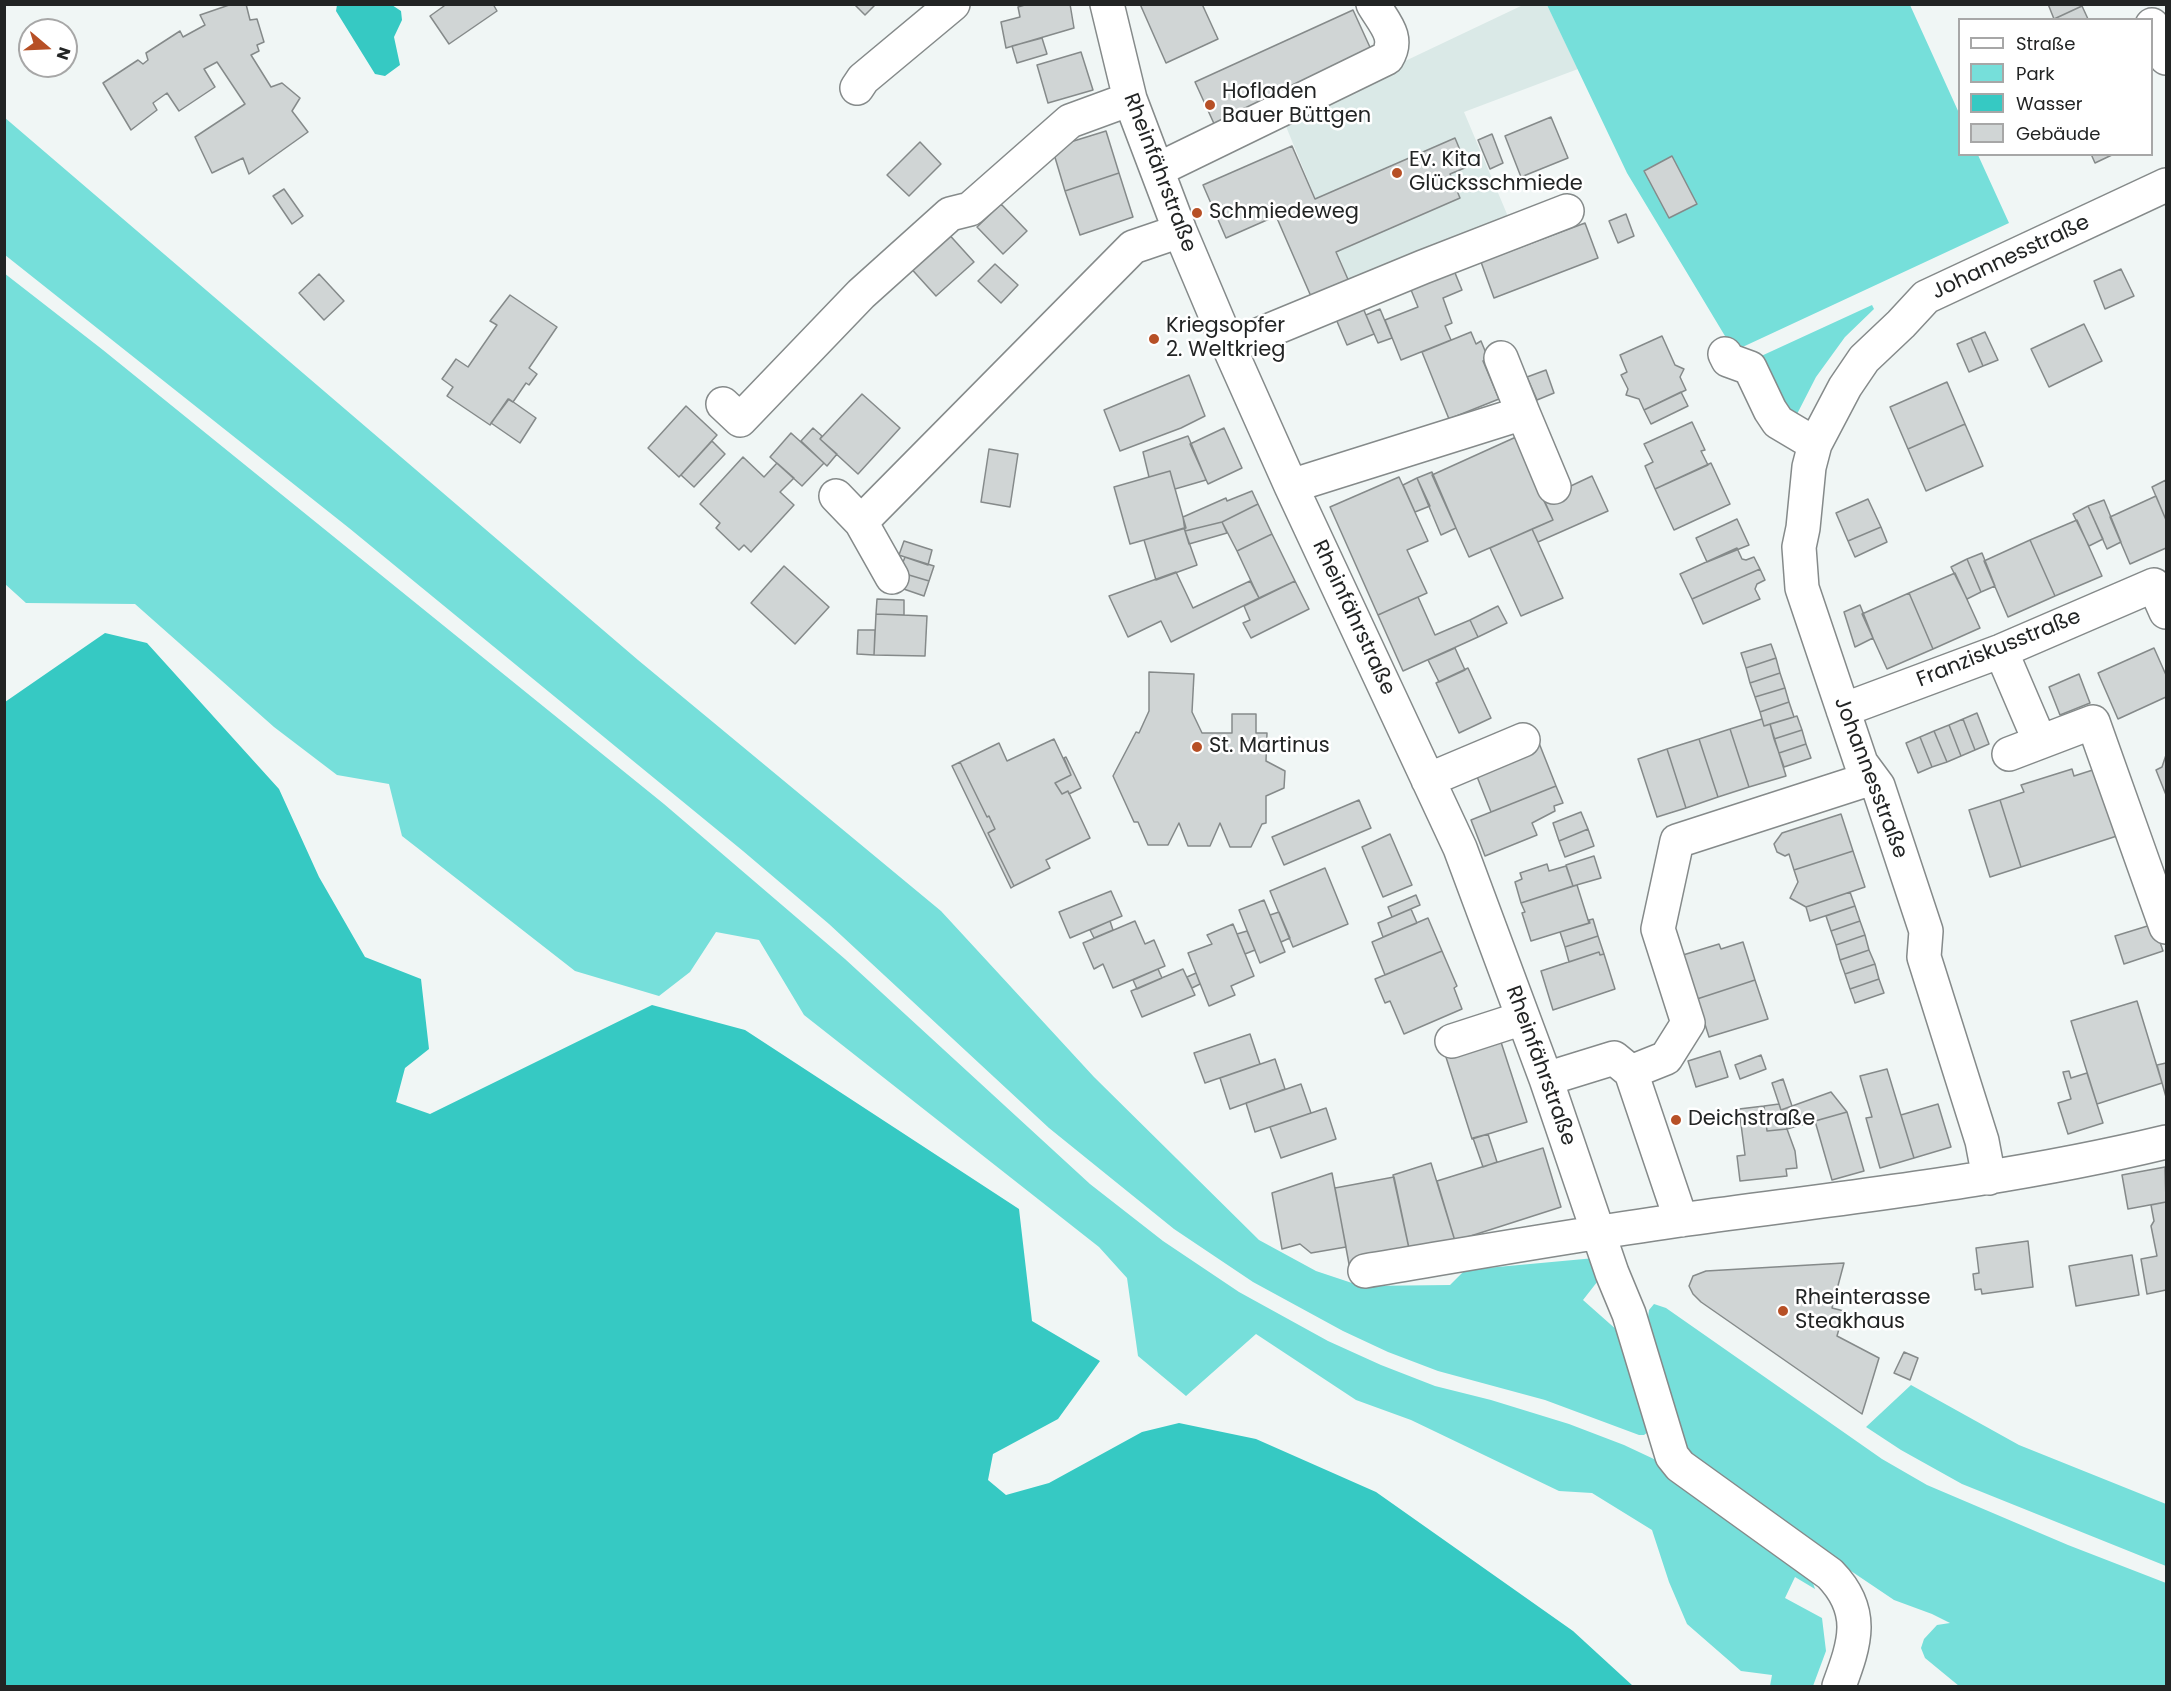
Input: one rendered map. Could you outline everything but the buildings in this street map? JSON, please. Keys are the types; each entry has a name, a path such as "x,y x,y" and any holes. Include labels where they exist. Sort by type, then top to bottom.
{"street":[{"path":"857,88 863,80 953,4"},
{"name":"Rheinfährstraße","path":"1107,4 1130,99 1180,231 1292,486 1460,848 1546,1079 1612,1273 1629,1314 1674,1460 1830,1574 1838,1583 1850,1601 1855,1622 1850,1656 1839,1686"},
{"path":"1157,170 1387,58 1393,46 1392,36 1373,4"},
{"path":"2142,4 2148,18"},
{"path":"2153,29 2166,58"},
{"path":"723,404 740,420 861,294 950,214 970,209 1070,121 1130,99"},
{"name":"Johannesstraße","path":"1989,1178 1982,1141 1924,957 1926,931 1878,786 1861,763 1802,588 1799,547 1805,498 1815,444 1832,409 1864,359 1902,324 1926,297 2166,185"},
{"path":"1229,347 1412,271 1567,211"},
{"path":"861,522 1133,247 1180,231"},
{"path":"1501,358 1554,487"},
{"path":"1737,361 1778,422 1815,444"},
{"path":"1292,486 1523,413"},
{"path":"836,496 861,522 892,577"},
{"name":"Franziskusstraße","path":"1843,710 2162,592"},
{"path":"2001,651 2040,742"},
{"path":"2009,754 2093,722 2166,927"},
{"path":"1428,780 1523,740"},
{"path":"1631,1072 1666,1058 1688,1023 1658,929 1677,841 1872,778"},
{"path":"1452,1041 1523,1018"},
{"path":"1546,1079 1614,1058 1631,1072 1681,1220"},
{"path":"1365,1271 1681,1220 1989,1178 2166,1142"}],"shaded area":[{"name":"Ev. Kita Glücksschmiede","path":"1523,5 1547,5 1578,69 1464,112 1512,226 1354,293 1283,119"}],"green space":[{"path":"1547,5 1910,5 1958,111 1958,156 1978,156 2009,223 1734,351 1627,173"},
{"path":"4,117 638,660 941,911 1094,1077 1259,1240 1316,1271 1361,1286 1450,1285 1465,1270 1595,1258 1601,1277 1583,1300 1627,1339 1648,1432 1639,1435 1545,1400 1438,1371 1388,1352 1343,1331 1253,1282 1174,1229 1049,1128 829,924 743,851 349,528 5,255"},
{"path":"4,273 103,350 664,804 845,959 1090,1184 1163,1241 1239,1292 1328,1341 1381,1365 1435,1386 1491,1400 1569,1424 1656,1460 1811,1577 1815,1589 1795,1577 1785,1598 1822,1618 1826,1651 1813,1686 1770,1686 1772,1675 1741,1671 1687,1624 1669,1582 1652,1530 1592,1493 1559,1491 1411,1420 1356,1400 1256,1334 1186,1396 1138,1356 1127,1278 1099,1247 804,1015 759,940 716,932 690,972 659,996 575,971 402,836 389,784 337,775 274,727 135,604 26,603 5,584"},
{"path":"1872,305 1874,309 1845,337 1816,377 1795,418 1789,415 1759,357"},
{"path":"1654,1304 1666,1308 1882,1459 1927,1485 2068,1545 2166,1583 2166,1686 1959,1686 1925,1658 1921,1648 1924,1639 1937,1625 1950,1623 1894,1600 1802,1538 1681,1446 1646,1333 1649,1310"},
{"path":"1911,1385 2019,1445 2166,1504 2166,1566 1962,1484 1901,1450 1866,1427"}],"water":[{"path":"337,5 392,5 401,11 402,20 394,37 400,65 385,76 375,74 336,11"},
{"path":"105,633 147,643 279,789 319,877 365,957 421,979 429,1049 405,1068 396,1102 430,1114 652,1005 745,1030 1019,1209 1032,1321 1100,1361 1058,1419 993,1454 988,1480 1006,1495 1049,1483 1142,1432 1179,1423 1256,1439 1376,1492 1573,1631 1633,1686 5,1686 5,702"}],"place":[{"name":"Hofladen Bauer Büttgen","path":"1210,105"},
{"name":"Ev. Kita Glücksschmiede","path":"1397,173"},
{"name":"Schmiedeweg","path":"1197,213"},
{"name":"Kriegsopfer 2. Weltkrieg","path":"1154,339"},
{"name":"St. Martinus","path":"1197,747"},
{"name":"Deichstraße","path":"1676,1120"},
{"name":"Rheinterasse Steakhaus","path":"1783,1311"}]}
